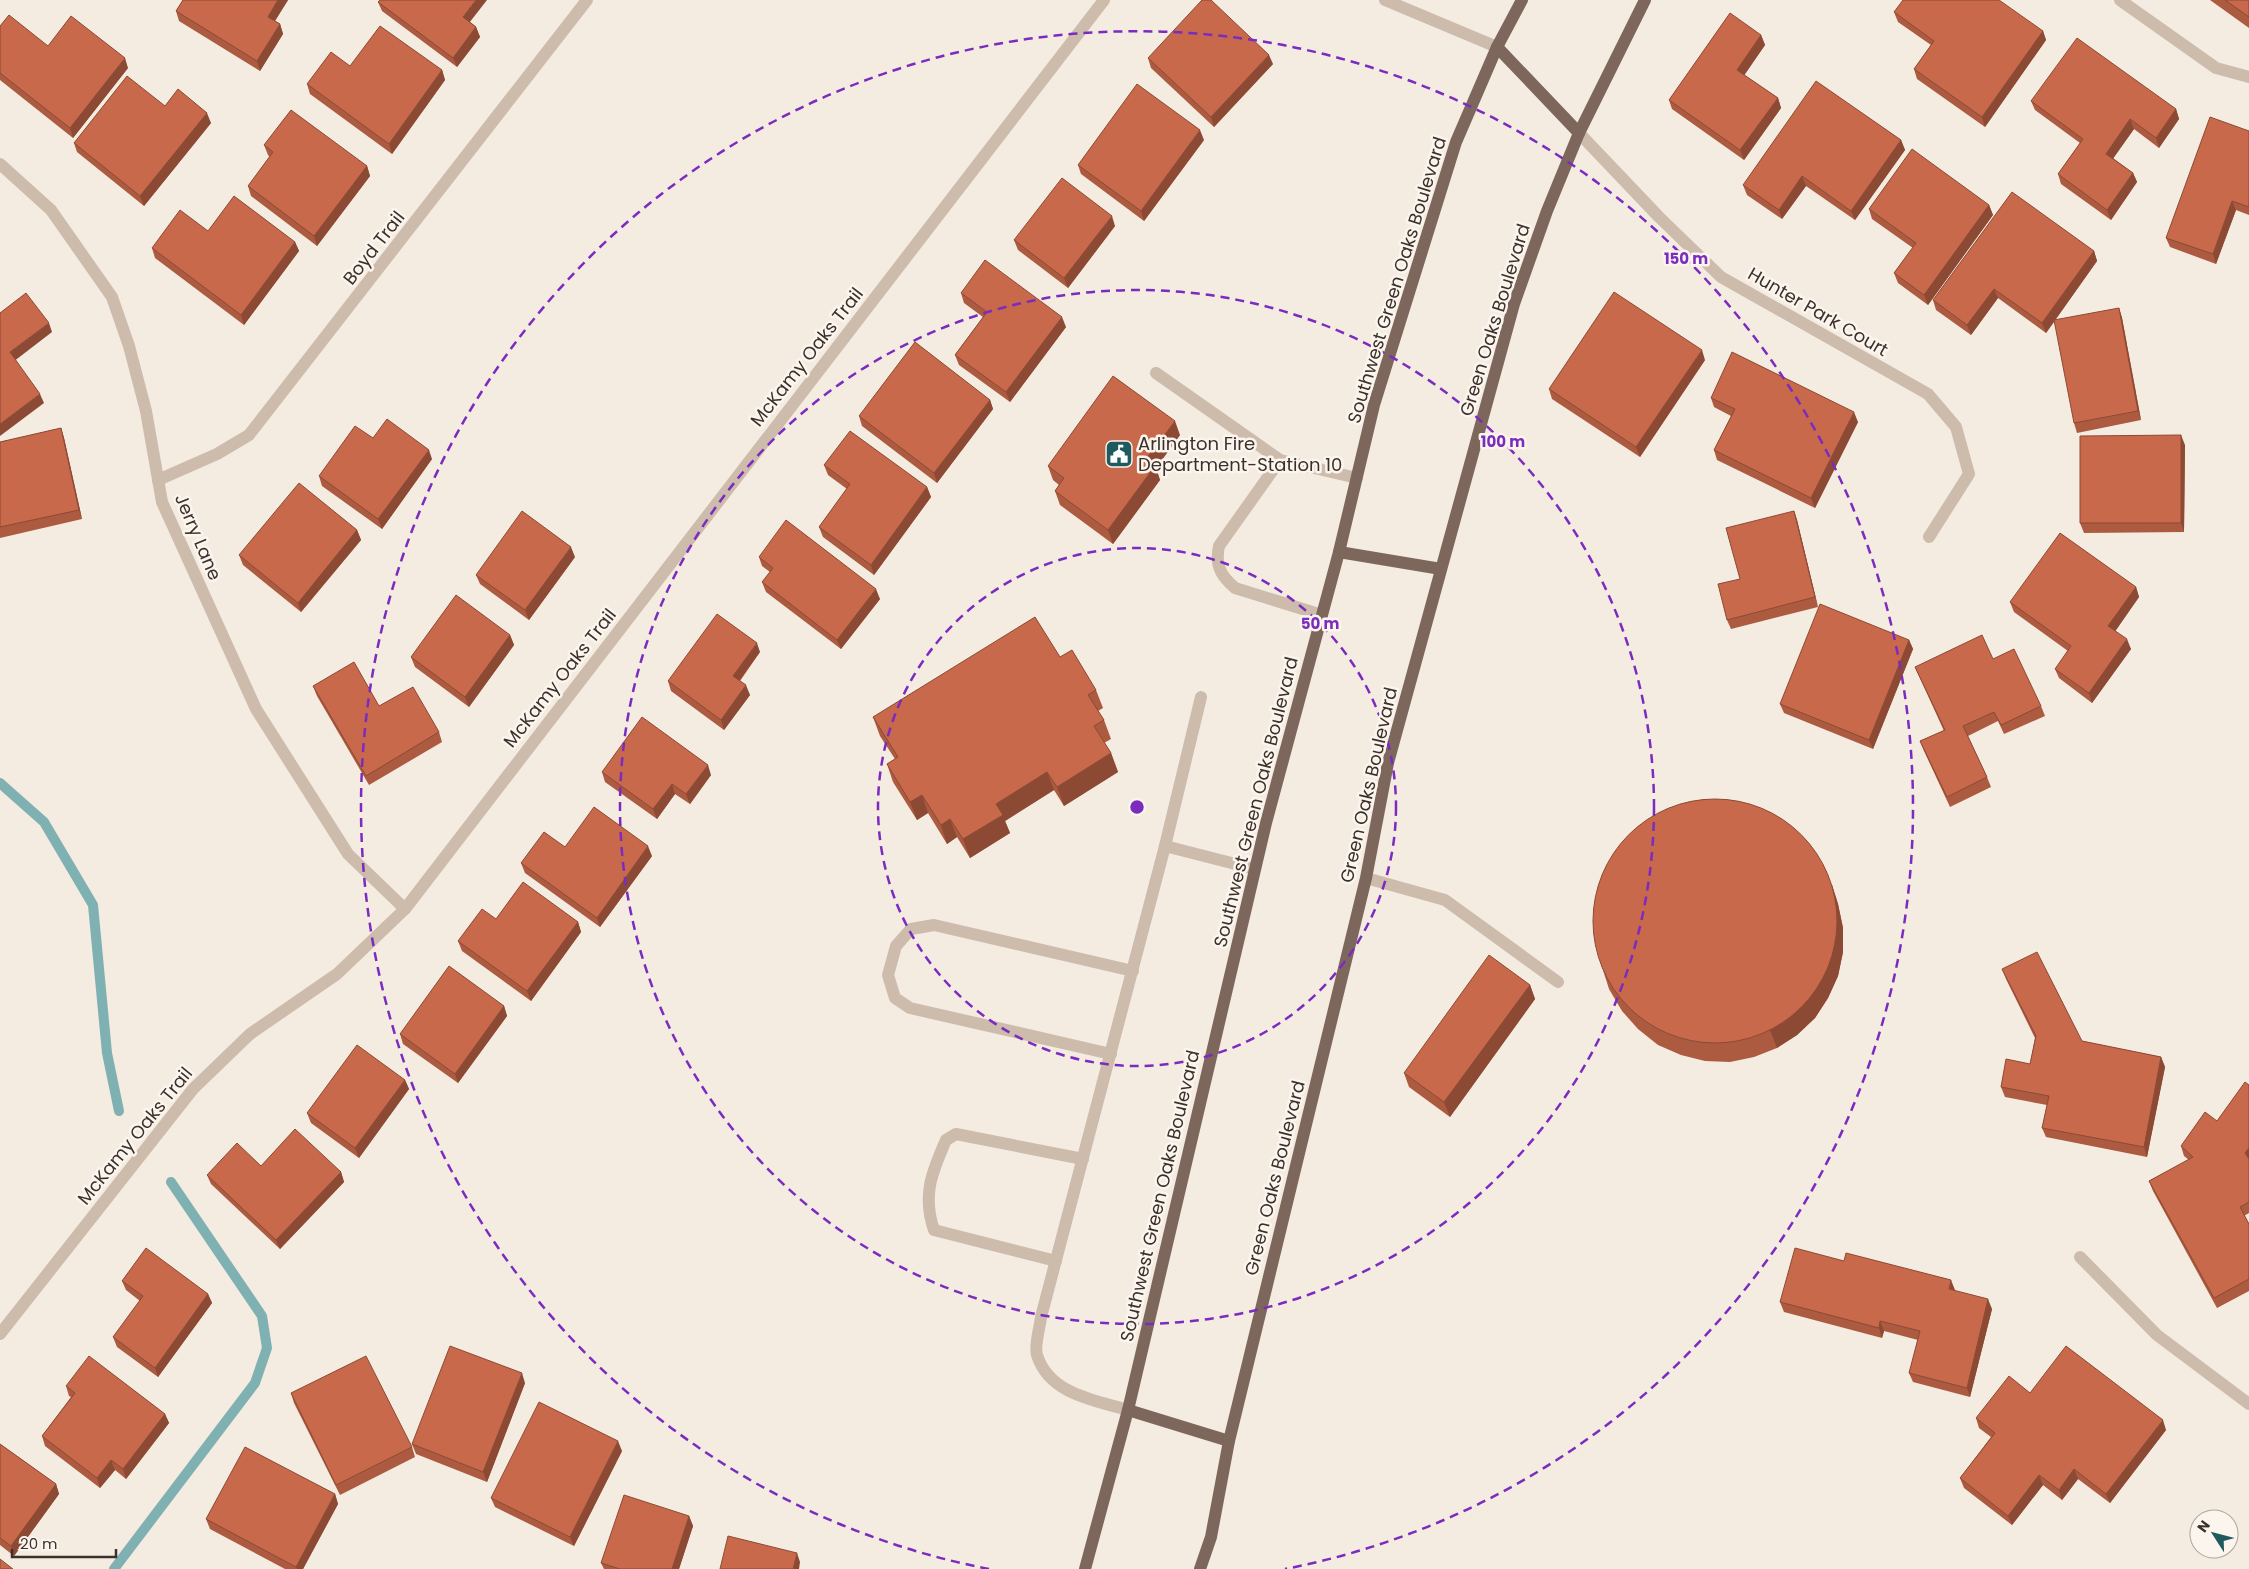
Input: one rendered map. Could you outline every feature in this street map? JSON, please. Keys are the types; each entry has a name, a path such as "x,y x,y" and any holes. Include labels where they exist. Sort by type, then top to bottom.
{"main road":[{"name":"Southwest Green Oaks Boulevard","path":"1085,1569 1128,1410 1255,869 1339,552 1374,405 1456,142 1497,47 1522,0"},
{"name":"Green Oaks Boulevard","path":"1200,1569 1211,1536 1229,1442 1366,878 1388,763 1514,304 1547,211 1579,133 1645,0"},
{"path":"1497,47 1579,133"},
{"path":"1339,552 1441,569"},
{"path":"1128,1410 1229,1442"}],"street":[{"name":"Boyd Trail","path":"158,480 217,454 249,435 587,0"},
{"name":"McKamy Oaks Trail","path":"0,1334 193,1089 250,1034 337,974 405,909 1104,0"},
{"path":"1385,0 1497,47"},
{"path":"2120,0 2216,68 2249,77"},
{"name":"Hunter Park Court","path":"1579,133 1652,210 1721,277 1928,394 1956,427 1969,474 1929,537"},
{"name":"Jerry Lane","path":"0,164 51,210 112,297 130,346 146,411 162,502 256,709 348,854 405,909"},
{"path":"1156,374 1280,460 1357,478"},
{"path":"1280,460 1219,546 1216,562 1225,579 1235,588 1322,615"},
{"path":"1128,1410 1073,1393 1057,1384 1049,1379 1036,1354 1041,1317 1133,971 1201,698"},
{"path":"1165,846 1255,869"},
{"path":"1366,878 1445,900 1558,982"},
{"path":"1111,1054 910,1008 895,998 888,975 896,946 911,929 934,925 1133,971"},
{"path":"1056,1261 934,1230 928,1214 930,1179 946,1140 956,1134 1083,1159"},
{"path":"2080,1257 2158,1335 2214,1380 2249,1404"}],"building":[{"path":"183,0 278,0 268,17 280,24 257,61 176,11"},
{"path":"380,0 476,0 463,17 476,27 453,58 378,2"},
{"path":"1202,0 1211,0 1269,55 1211,117 1148,58"},
{"path":"1903,0 1999,0 2043,31 1982,117 1914,69 1934,41 1894,12"},
{"path":"2225,0 2249,0 2249,17"},
{"path":"1730,13 1761,35 1737,70 1778,98 1740,150 1669,100"},
{"path":"9,15 48,46 71,16 125,58 70,128 0,73 0,26"},
{"path":"380,26 442,70 389,144 307,84 331,52 350,66"},
{"path":"2077,38 2176,109 2156,138 2130,119 2106,154 2133,173 2107,210 2058,174 2083,139 2031,101"},
{"path":"127,76 165,106 178,89 207,113 140,196 74,143"},
{"path":"1816,81 1901,140 1851,211 1802,176 1779,210 1743,185"},
{"path":"1137,84 1200,130 1141,211 1078,165"},
{"path":"291,110 367,166 314,236 248,186 273,152 264,145"},
{"path":"2210,117 2249,131 2249,207 2232,201 2213,254 2166,238"},
{"path":"1912,149 1989,205 1924,295 1894,273 1916,243 1869,209"},
{"path":"1062,178 1112,216 1064,278 1014,240"},
{"path":"2012,192 2094,251 2042,323 1994,289 1967,325 1933,300"},
{"path":"234,196 295,242 241,315 152,248 180,210 208,231"},
{"path":"985,260 1062,317 1006,392 955,355 987,312 961,293"},
{"path":"1614,292 1702,350 1636,447 1549,389"},
{"path":"26,293 49,323 10,352 40,394 0,424 0,313"},
{"path":"2119,308 2138,411 2074,423 2054,320"},
{"path":"915,342 990,400 934,473 859,416"},
{"path":"1732,352 1854,412 1811,498 1714,450 1735,409 1711,398"},
{"name":"Arlington Fire Department-Station 10","path":"1113,376 1175,421 1146,459 1155,466 1108,530 1055,491 1064,478 1048,466"},
{"path":"387,419 429,450 378,519 319,476 355,426 373,438"},
{"path":"61,428 79,510 0,527 0,442"},
{"path":"850,431 927,487 871,565 819,527 850,484 824,465"},
{"path":"2181,435 2181,523 2080,523 2080,436"},
{"path":"299,483 357,530 298,603 239,555"},
{"path":"522,511 571,547 525,610 476,575"},
{"path":"1794,511 1815,597 1727,620 1718,584 1740,579 1726,528"},
{"path":"786,520 876,589 837,640 762,582 773,568 759,557"},
{"path":"2060,533 2136,587 2108,626 2127,639 2089,693 2055,669 2071,646 2010,602"},
{"path":"456,595 510,635 465,697 411,657"},
{"path":"1820,604 1909,640 1869,740 1780,704"},
{"path":"717,614 757,643 733,676 746,685 721,720 668,681"},
{"path":"1035,617 1060,657 1072,650 1096,690 1088,695 1104,720 1094,726 1111,753 1057,787 1047,772 996,804 1003,815 963,839 950,819 941,825 922,795 910,802 887,764 898,757 873,717"},
{"path":"1982,635 1993,659 2014,649 2041,706 2001,725 1994,712 1963,726 1987,777 1947,797 1920,741 1945,730 1915,667"},
{"path":"354,662 379,706 413,687 439,732 366,776 313,686"},
{"path":"642,717 708,765 686,794 672,784 653,809 602,772"},
{"path":"1715,799 1750,804 1762,809 1783,820 1801,835 1816,853 1827,874 1832,886 1837,921 1832,956 1827,968 1816,989 1801,1007 1783,1022 1762,1033 1750,1038 1715,1043 1680,1038 1668,1033 1647,1022 1629,1007 1614,989 1603,968 1598,956 1593,921 1598,886 1603,874 1614,853 1629,835 1647,820 1668,809 1680,804"},
{"path":"594,807 648,846 597,918 521,863 544,832 565,847"},
{"path":"523,882 578,922 527,991 458,941 482,909 496,919"},
{"path":"2037,952 2082,1041 2161,1057 2144,1147 2042,1128 2049,1096 2001,1087 2006,1059 2030,1064 2036,1036 2002,969"},
{"path":"1489,955 1530,985 1444,1102 1404,1073"},
{"path":"449,966 504,1006 455,1074 400,1034"},
{"path":"357,1045 405,1080 355,1148 307,1113"},
{"path":"2245,1082 2249,1085 2249,1148 2245,1153 2249,1159 2249,1202 2240,1207 2249,1224 2249,1279 2214,1298 2149,1181 2193,1157 2181,1146 2205,1112 2217,1121"},
{"path":"295,1129 341,1172 276,1240 207,1175 237,1143 261,1166"},
{"path":"146,1248 208,1294 155,1368 113,1337 143,1296 122,1281"},
{"path":"1795,1248 1844,1261 1846,1253 1951,1280 1949,1289 1988,1299 1967,1388 1909,1373 1920,1331 1880,1321 1879,1328 1780,1302"},
{"path":"450,1346 522,1373 483,1472 412,1444"},
{"path":"2066,1346 2163,1420 2106,1494 2074,1469 2059,1490 2039,1475 2008,1516 1960,1478 1995,1433 1976,1418 2009,1376 2030,1393"},
{"path":"89,1356 165,1414 123,1469 111,1460 97,1478 42,1436 75,1393 66,1386"},
{"path":"366,1356 412,1447 336,1485 291,1393"},
{"path":"539,1402 618,1441 570,1537 491,1498"},
{"path":"0,1444 56,1484 11,1546 0,1538"},
{"path":"245,1447 335,1494 296,1567 206,1519"},
{"path":"624,1495 689,1516 672,1569 620,1569 601,1563"},
{"path":"728,1536 797,1553 793,1569 720,1569"},
{"path":"0,1559 13,1569 0,1569"}],"waterway":[{"path":"0,783 44,822 93,905 107,1053 119,1111"},
{"path":"114,1569 255,1383 267,1348 262,1316 171,1182"}],"place":[{"name":"Arlington Fire Department-Station 10","path":"1119,454"}]}
